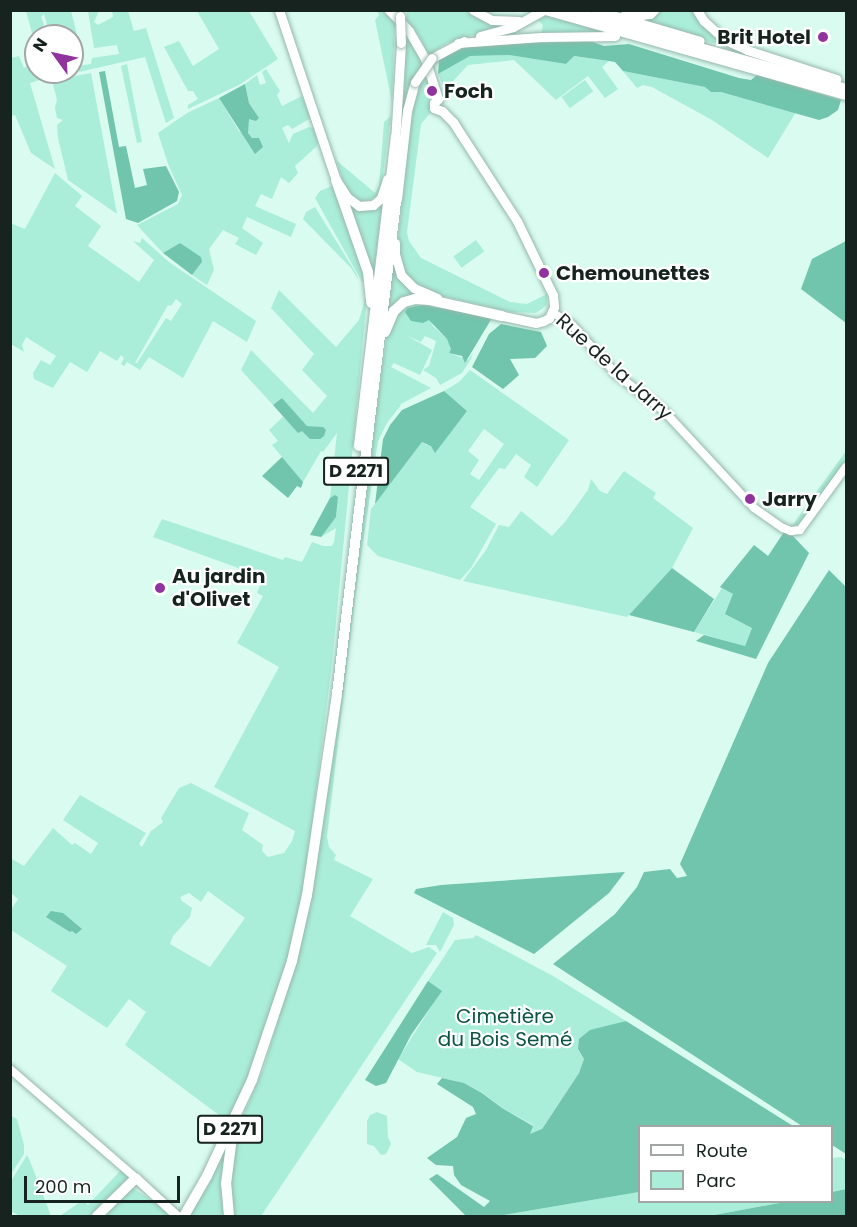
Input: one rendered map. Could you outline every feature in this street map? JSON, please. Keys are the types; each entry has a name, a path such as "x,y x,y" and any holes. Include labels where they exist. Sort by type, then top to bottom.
{"highway":[{"name":"D 2271","path":"321,805 367,379 396,137"},
{"path":"336,180 368,272 371,296 367,379"},
{"name":"D 2271","path":"180,1216 207,1176 252,1080 271,1032 292,961 307,895 321,805 397,194"},
{"path":"375,370 387,324 394,311 404,303 415,299 430,300 502,316"},
{"path":"229,1216 226,1184 230,1145 252,1080"},
{"path":"97,1216 136,1178"}],"main road":[{"path":"279,10 336,180 353,204 367,207 377,202 386,186 396,137"},
{"name":"Rue de la Jarry","path":"388,10 414,38 433,79 438,99 434,103 434,108 442,111 453,122 517,221 553,295 552,312"},
{"path":"473,10 503,22 542,12 846,95"},
{"path":"568,10 846,88"},
{"path":"595,10 846,82"},
{"path":"609,10 635,16 650,14 654,10"},
{"path":"697,10 704,21 725,40 747,50 836,79"},
{"name":"D 2271","path":"396,137 400,12"},
{"name":"D 2271","path":"397,194 407,111 415,82 432,58 458,43 513,27 542,12"},
{"path":"458,43 607,34 655,43"},
{"path":"397,194 395,254 401,275 414,288 433,297 535,320 552,312"},
{"path":"502,316 536,323 549,318 552,312"},
{"path":"136,1178 180,1216"}],"street":[{"name":"Rue de la Jarry","path":"552,312 572,325 616,374 664,411 754,508 791,531 800,530 846,467"},
{"path":"10,1069 136,1178"}],"green space":[{"path":"463,10 491,22 511,24 447,43 429,55 407,21 407,11"},
{"path":"26,11 71,11 74,24 47,24 44,14 41,17 44,24 30,24"},
{"path":"88,11 99,11 94,22 98,25 113,17 112,11 128,11 134,31 146,28 174,118 166,123 145,57 84,71 84,65 91,64 92,58 119,54 117,45 94,48"},
{"path":"197,11 249,11 278,59 239,85 188,109 188,105 198,99 193,91 188,91 164,47 179,41 193,66 219,49"},
{"path":"377,11 383,11 395,21 392,102 375,20 379,15"},
{"path":"662,11 692,11 699,21 726,44 723,46 632,19 653,16"},
{"path":"546,15 602,32 541,35 543,25 538,20"},
{"path":"410,39 423,63 409,87 403,110 406,43"},
{"path":"590,41 604,46 629,44 739,78 751,80 757,75 841,100 838,110 819,120 721,92 711,92 705,87 623,71 615,62 574,56 566,64 509,55 470,56 438,74 439,60 446,53 467,45"},
{"path":"509,55 566,64 573,56 609,61 602,67 618,89 605,98 588,76 556,100 514,60 468,65 445,90 438,74 470,56"},
{"path":"19,56 24,68 24,84 30,84 55,169 31,153 15,115 11,116 11,58"},
{"path":"127,64 142,142 137,143 121,66"},
{"path":"266,69 280,91 277,95 282,106 302,96 311,118 292,129 288,125 282,128 289,143 293,134 309,127 314,128 318,141 317,146 295,166 298,173 289,183 281,177 272,199 261,194 255,206 296,224 291,237 247,217 242,228 263,243 256,255 235,244 239,238 223,230 209,249 214,270 207,285 192,275 202,262 180,243 163,253 137,225 178,204 182,195 168,164 158,133 187,113 219,98 239,131 252,138 248,133 248,119 259,118 249,103 245,84 257,75 260,85 266,83 262,72"},
{"path":"105,71 119,147 126,146 135,188 147,185 143,169 166,166 179,192 177,201 138,223 126,219 99,72"},
{"path":"428,71 431,112 421,124 407,232 409,241 421,258 510,302 527,304 547,294 547,305 536,313 511,312 428,293 405,275 397,250 412,105 421,80"},
{"path":"623,71 705,87 711,92 721,92 796,112 768,158 712,120 652,87 643,85 637,88"},
{"path":"91,73 117,214 68,180 58,138 57,125 63,120 57,118 55,108 57,100 53,84 84,84 84,74"},
{"path":"585,80 593,91 570,108 562,97"},
{"path":"245,84 249,103 259,118 256,121 249,119 248,133 252,138 259,138 263,147 255,154 219,98"},
{"path":"391,116 381,188 376,197 367,201 355,200 346,190 336,160 375,193 379,186 384,122"},
{"path":"55,173 82,196 75,206 101,226 88,246 139,282 154,260 133,241 140,243 142,238 169,262 256,321 247,342 213,321 183,378 149,357 140,370 127,362 124,366 121,364 124,358 121,355 117,361 100,351 87,372 70,362 53,388 34,379 33,373 41,360 50,365 56,356 26,337 22,345 24,352 11,344 10,223 25,229","holes":["176,299 182,304 171,321 166,318 135,363 168,305 171,306"]},
{"path":"332,186 336,189 365,279 362,282 315,198 320,191"},
{"path":"383,200 373,295 348,201 352,205"},
{"path":"315,207 359,281 351,268 303,219 306,212"},
{"path":"476,240 484,251 462,268 453,256"},
{"path":"846,241 846,323 801,289 812,259"},
{"path":"180,243 201,257 202,262 192,275 163,253"},
{"path":"393,259 413,291 413,297 387,318"},
{"path":"279,290 336,347 359,320 366,296 367,299 332,663 304,890 283,979 249,1077 227,1121 125,1045 146,1012 129,999 107,1028 51,991 67,966 11,930 11,910 18,899 11,893 10,858 24,866 53,828 72,845 75,843 91,854 98,843 63,820 80,795 146,833 139,844 142,847 151,831 163,822 161,818 179,788 191,783 249,813 242,830 263,845 262,851 268,857 284,853 292,841 295,831 214,787 279,667 237,643 263,596 257,593 263,577 153,537 162,519 283,560 285,557 302,562 312,542 332,546 336,528 321,537 320,535 336,517 338,497 330,498 337,433 323,452 321,451 303,482 272,445 278,441 269,430 283,417 302,431 322,427 307,426 282,398 273,405 241,370 251,350 313,413 327,396 302,370 314,354 271,308","holes":["208,891 245,918 210,967 170,944 173,936 190,917 192,908 180,897 189,893 201,902"]},
{"path":"426,303 495,318 491,322 492,318 423,305 433,326 447,339 452,348 449,353 468,360 473,353 471,359 462,373 440,385 436,378 423,370 429,366 436,341 425,336 421,342 406,335 432,350 420,375 394,363 391,367 431,388 399,405 401,405 387,423 378,441 355,597 327,837 329,847 336,855 334,860 373,879 350,916 412,953 429,947 437,953 261,1216 233,1216 229,1193 232,1156 240,1123 264,1067 300,947 322,831 373,425 388,329 405,306"},
{"path":"423,305 492,318 465,363 462,356 449,353 451,349 447,339 429,320 423,323 411,321 405,312 408,308"},
{"path":"501,324 541,332 547,346 535,358 510,359 519,375 503,389 472,367 489,334"},
{"path":"470,370 569,440 537,487 524,477 531,465 516,454 505,469 499,468 470,507 496,524 471,568 460,580 378,556 367,545 371,509 422,442 427,445 467,411 444,391 459,382","holes":["484,429 504,444 479,480 470,474 479,460 468,451"]},
{"path":"444,391 467,411 435,453 431,446 422,442 375,504 383,439 390,425 402,410"},
{"path":"282,398 307,426 323,427 326,430 324,436 320,439 310,439 302,431 298,433 273,405"},
{"path":"846,451 846,462 802,522 791,527"},
{"path":"282,457 303,482 301,488 297,486 288,498 262,476"},
{"path":"624,471 656,493 653,498 693,528 672,568 627,617 463,581 486,550 499,525 509,527 521,511 552,536 588,490 591,479 600,491 607,494"},
{"path":"335,495 338,497 336,517 321,537 310,535 330,498"},
{"path":"784,532 791,534 809,553 756,659 696,641 704,635 745,646 752,628 725,614 733,594 720,587 754,545 768,556"},
{"path":"672,568 714,599 694,632 629,615"},
{"path":"829,570 846,587 846,1154 833,1146 833,1125 800,1125 553,964 615,914 637,887 644,872 670,869 677,878 687,876 680,864 768,663"},
{"path":"722,588 733,594 752,628 745,646 694,632"},
{"path":"625,872 609,893 534,954 414,893 416,889 441,885"},
{"path":"51,911 63,913 82,929 76,934 70,932 46,917"},
{"path":"443,912 453,918 454,925 440,952 436,945 426,945"},
{"name":"Cimetière du Bois Semé","path":"476,935 553,976 626,1021 611,1026 578,1049 584,1059 579,1073 541,1130 529,1135 533,1125 502,1108 483,1093 464,1083 417,1072 398,1059 441,991 428,981 455,940 473,938"},
{"path":"428,981 442,991 411,1035 386,1083 376,1086 365,1080"},
{"path":"626,1021 791,1125 638,1125 638,1192 498,1216 466,1216 429,1179 437,1174 484,1207 490,1201 461,1185 454,1175 453,1166 436,1165 427,1158 457,1137 466,1118 476,1114 473,1107 437,1084 442,1078 464,1083 533,1126 530,1134 542,1129 579,1073 584,1059 578,1049 579,1039 590,1030"},
{"path":"377,1112 387,1116 388,1137 391,1144 386,1154 381,1155 374,1146 367,1144 367,1121 370,1115"},
{"path":"11,1116 17,1119 24,1154 11,1174"},
{"path":"227,1146 227,1216 190,1216"},
{"path":"27,1155 51,1216 20,1216 11,1211 11,1181"},
{"path":"841,1157 846,1160 846,1189 833,1192 833,1158"},
{"path":"122,1169 128,1178 127,1182 92,1216 60,1216 83,1200 88,1205"},
{"path":"131,1187 160,1206 170,1216 102,1216"},
{"path":"846,1189 846,1216 709,1216 780,1203 833,1203 833,1192"},
{"path":"638,1192 638,1203 780,1203 709,1216 498,1216"}],"place":[{"name":"Brit Hotel","path":"823,37"},
{"name":"Foch","path":"432,91"},
{"name":"Chemounettes","path":"544,273"},
{"name":"Jarry","path":"750,499"},
{"name":"Au jardin d'Olivet","path":"160,588"}]}
